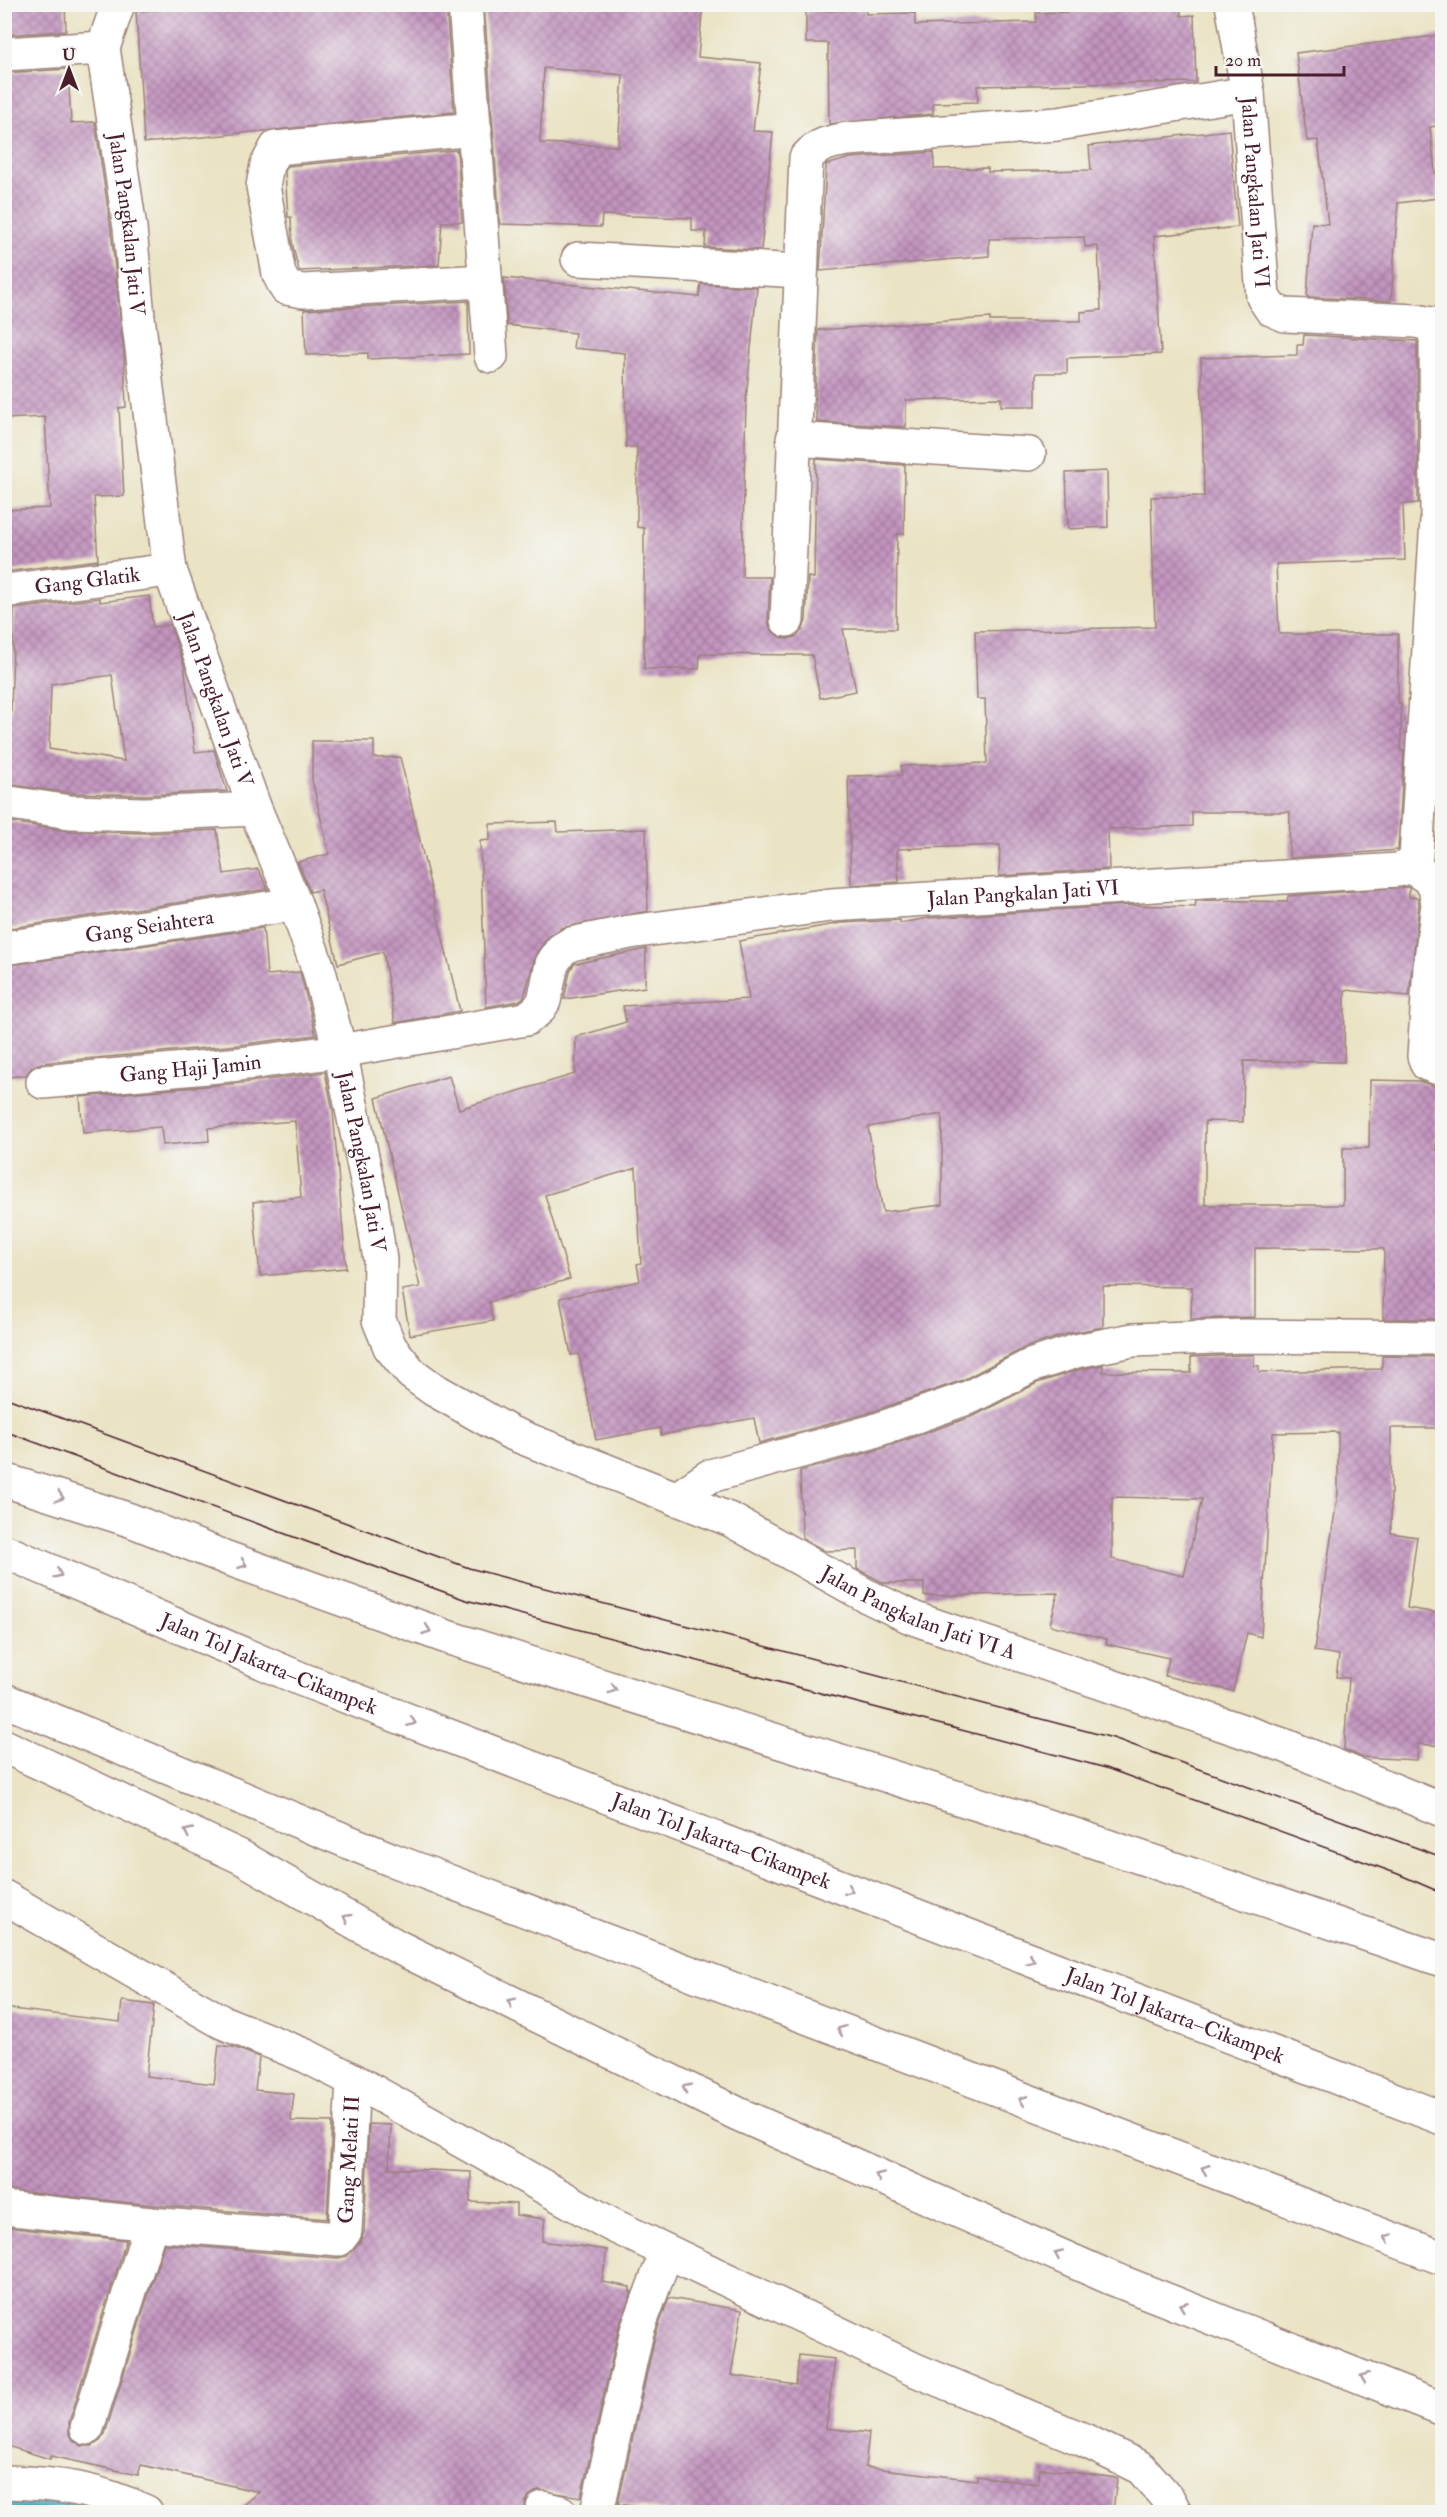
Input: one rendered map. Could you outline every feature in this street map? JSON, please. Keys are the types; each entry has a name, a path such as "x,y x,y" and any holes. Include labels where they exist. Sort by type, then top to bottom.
{"main road":[{"name":"Jalan Pangkalan Jati V","path":"118,4 103,48 130,228 138,317 170,570 255,809 296,904 319,971 340,1051 371,1200 380,1260 379,1320 390,1347 411,1373"},
{"path":"465,4 491,356"},
{"name":"Jalan Pangkalan Jati VI","path":"340,1051 526,1019 538,1010 544,1001 552,964 561,950 571,945 630,932 831,905 1398,870 1410,866 1416,856 1440,520 1437,318 1416,321 1307,318 1285,315 1271,309 1263,297 1248,93 1232,4"},
{"path":"4,54 103,48"},
{"path":"787,620 806,158 815,148 826,143 848,139 1058,124 1248,93"},
{"path":"475,129 276,148 267,165 263,186 279,274 286,288 303,291 485,281"},
{"path":"578,260 801,271"},
{"path":"793,439 1029,454"},
{"name":"Gang Glatik","path":"4,591 170,570"},
{"path":"4,801 70,812 145,814 255,809"},
{"path":"1410,866 1435,886 1438,904 1430,967 1424,1056 1427,1064 1443,1069"},
{"name":"Gang Seiahtera","path":"4,948 296,904"},
{"name":"Gang Haji Jamin","path":"43,1082 240,1064 340,1051"},
{"path":"676,1499 710,1476 871,1432 970,1397 1030,1366 1076,1351 1133,1340 1244,1336 1443,1338"},
{"name":"Jalan Pangkalan Jati VI A","path":"411,1373 433,1389 511,1432 731,1520 866,1595 913,1617 1286,1746 1443,1810"},
{"path":"4,1480 130,1520 224,1557 450,1638 1063,1831 1443,1960"},
{"name":"Jalan Tol Jakarta–Cikampek","path":"4,1551 301,1679 1443,2118"},
{"path":"4,1700 390,1859 1443,2259"},
{"path":"4,1746 241,1857 398,1947 738,2114 1111,2278 1443,2409"},
{"path":"6,1903 222,2022 306,2056 353,2080 600,2219 666,2253 913,2369 1084,2440 1141,2468 1168,2499 1175,2512"},
{"name":"Gang Melati II","path":"151,2224 334,2240 341,2237 345,2231 353,2080"},
{"path":"4,2208 151,2224 87,2428"},
{"path":"597,2512 637,2331 666,2253"},
{"path":"4,2482 47,2483 80,2488 146,2512"}],"water":[{"path":"5,2485 107,2512 5,2512"}],"building":[{"path":"4,4 65,4 66,31 4,35"},
{"path":"206,4 250,4 250,7 296,4 446,4 454,112 144,143 136,11 206,8"},
{"path":"484,4 703,4 698,57 761,63 753,131 773,132 761,250 705,247 706,231 692,231 692,218 602,215 601,227 500,224","holes":["544,68 623,75 618,146 540,143"]},
{"path":"1138,4 1181,4 1181,16 1194,15 1196,82 977,86 978,102 933,103 933,114 829,124 828,43 806,43 806,11 866,10 866,14 915,13 915,25 1036,22 1036,13 1138,10"},
{"path":"1443,35 1443,125 1430,127 1438,198 1398,203 1391,301 1307,297 1312,223 1328,224 1318,140 1307,141 1296,53"},
{"path":"68,69 71,123 95,122 111,230 124,355 126,407 119,408 124,496 94,497 98,560 4,572 4,510 50,508 45,417 4,419 4,73"},
{"path":"1229,130 1238,227 1154,236 1161,354 1067,358 1067,373 1036,373 1036,406 1001,406 1001,398 906,400 906,427 817,422 815,404 818,330 990,318 990,321 1081,321 1081,312 1101,310 1098,246 1085,247 1084,237 989,239 989,256 820,271 826,165 850,158 934,152 934,169 988,168 988,172 1091,170 1089,146"},
{"path":"457,150 462,222 442,222 439,265 299,271 292,242 291,217 288,217 285,171 288,166"},
{"path":"504,278 699,297 701,284 757,287 746,399 742,577 770,577 768,620 770,628 777,635 786,639 795,637 802,630 806,621 808,577 814,578 816,459 905,465 904,534 897,534 896,629 843,629 856,691 820,698 812,655 700,654 699,669 644,669 644,528 637,527 637,447 626,447 625,353 573,348 575,333 507,325"},
{"path":"468,301 469,354 368,359 368,353 306,355 304,310"},
{"path":"1304,335 1417,341 1418,503 1403,504 1405,560 1276,564 1279,634 1398,634 1398,703 1401,703 1401,751 1404,751 1398,850 1289,858 1290,812 1192,812 1192,826 1108,829 1109,869 999,876 1000,845 897,849 899,882 851,885 848,776 902,775 901,766 987,763 985,699 977,699 975,631 1155,627 1151,497 1204,496 1201,358 1297,355 1297,345 1303,345"},
{"path":"1107,471 1108,527 1068,529 1066,473"},
{"path":"149,596 153,627 170,625 184,665 195,752 214,750 227,791 145,795 72,793 4,784 4,712 11,712 14,609 100,598 100,602","holes":["112,675 124,761 49,749 51,684"]},
{"path":"312,741 374,741 374,758 400,757 460,1011 395,1023 383,952 338,964 320,890 310,892 298,862 329,854 312,780"},
{"path":"4,821 69,831 146,833 217,830 224,874 258,869 268,889 4,929"},
{"path":"557,822 558,832 646,829 648,911 561,928 546,939 536,954 524,997 518,1001 486,1007 480,841 490,840 490,824"},
{"path":"1409,888 1409,897 1418,898 1419,904 1409,996 1345,990 1344,1062 1244,1061 1243,1122 1205,1121 1205,1205 1343,1205 1343,1148 1369,1148 1370,1080 1419,1081 1436,1087 1436,1150 1443,1150 1443,1319 1383,1319 1384,1249 1255,1248 1255,1317 1191,1319 1192,1287 1103,1286 1103,1327 1070,1333 1024,1348 963,1380 865,1414 759,1443 754,1418 661,1435 660,1428 596,1440 579,1354 571,1355 560,1298 640,1281 637,1264 641,1263 636,1168 545,1195 570,1279 489,1302 493,1321 410,1335 402,1290 420,1287 376,1098 449,1076 459,1109 575,1074 576,1037 626,1022 623,1006 749,999 739,941 841,923 900,920 900,923 929,918 1130,905 1195,907 1196,901 1209,900 1287,902 1288,896","holes":["942,1114 942,1205 883,1212 868,1127"]},
{"path":"263,928 267,975 300,972 316,1035 238,1045 41,1063 32,1067 26,1075 8,1077 4,1032 4,966"},
{"path":"646,949 645,987 564,999 570,971 574,964"},
{"path":"325,1072 333,1111 346,1268 260,1276 253,1202 301,1197 295,1121 208,1128 209,1141 163,1145 161,1127 83,1133 80,1097 242,1083"},
{"path":"1254,1355 1254,1366 1259,1366 1259,1372 1382,1369 1382,1356 1443,1357 1443,1428 1391,1428 1391,1533 1417,1537 1407,1608 1443,1614 1443,1746 1418,1744 1417,1760 1361,1757 1344,1749 1349,1678 1336,1677 1339,1655 1314,1651 1338,1492 1338,1432 1273,1433 1261,1637 1247,1633 1233,1691 1165,1676 1169,1658 1106,1644 1107,1639 1050,1625 1058,1593 924,1596 924,1583 884,1583 857,1569 857,1550 825,1551 802,1538 800,1471 877,1450 976,1415 1037,1383 1081,1369 1103,1365 1103,1372 1191,1373 1191,1357","holes":["1112,1497 1202,1499 1184,1576 1112,1559"]},
{"path":"122,2001 154,2005 146,2076 214,2084 219,2045 233,2047 259,2057 255,2090 294,2094 291,2121 332,2122 327,2219 4,2190 4,2008 120,2022"},
{"path":"369,2124 391,2125 389,2168 471,2172 470,2202 516,2204 516,2215 545,2219 542,2241 607,2250 602,2282 630,2287 630,2292 632,2292 619,2327 581,2497 538,2490 529,2496 525,2503 525,2512 236,2512 259,2492 141,2465 138,2475 51,2456 50,2459 4,2445 4,2227 126,2240 69,2422 69,2433 74,2441 82,2446 92,2446 105,2434 164,2244 338,2258 347,2256 360,2242 364,2232"},
{"path":"669,2298 742,2310 731,2375 796,2385 799,2355 835,2359 826,2428 869,2433 865,2467 977,2480 977,2476 1038,2484 1040,2468 1117,2478 1113,2512 675,2512 618,2504 655,2336"}],"tram line":[{"path":"4,1397 469,1568 1113,1738 1442,1857"},
{"path":"4,1431 466,1600 1106,1768 1398,1874 1442,1893"}]}
